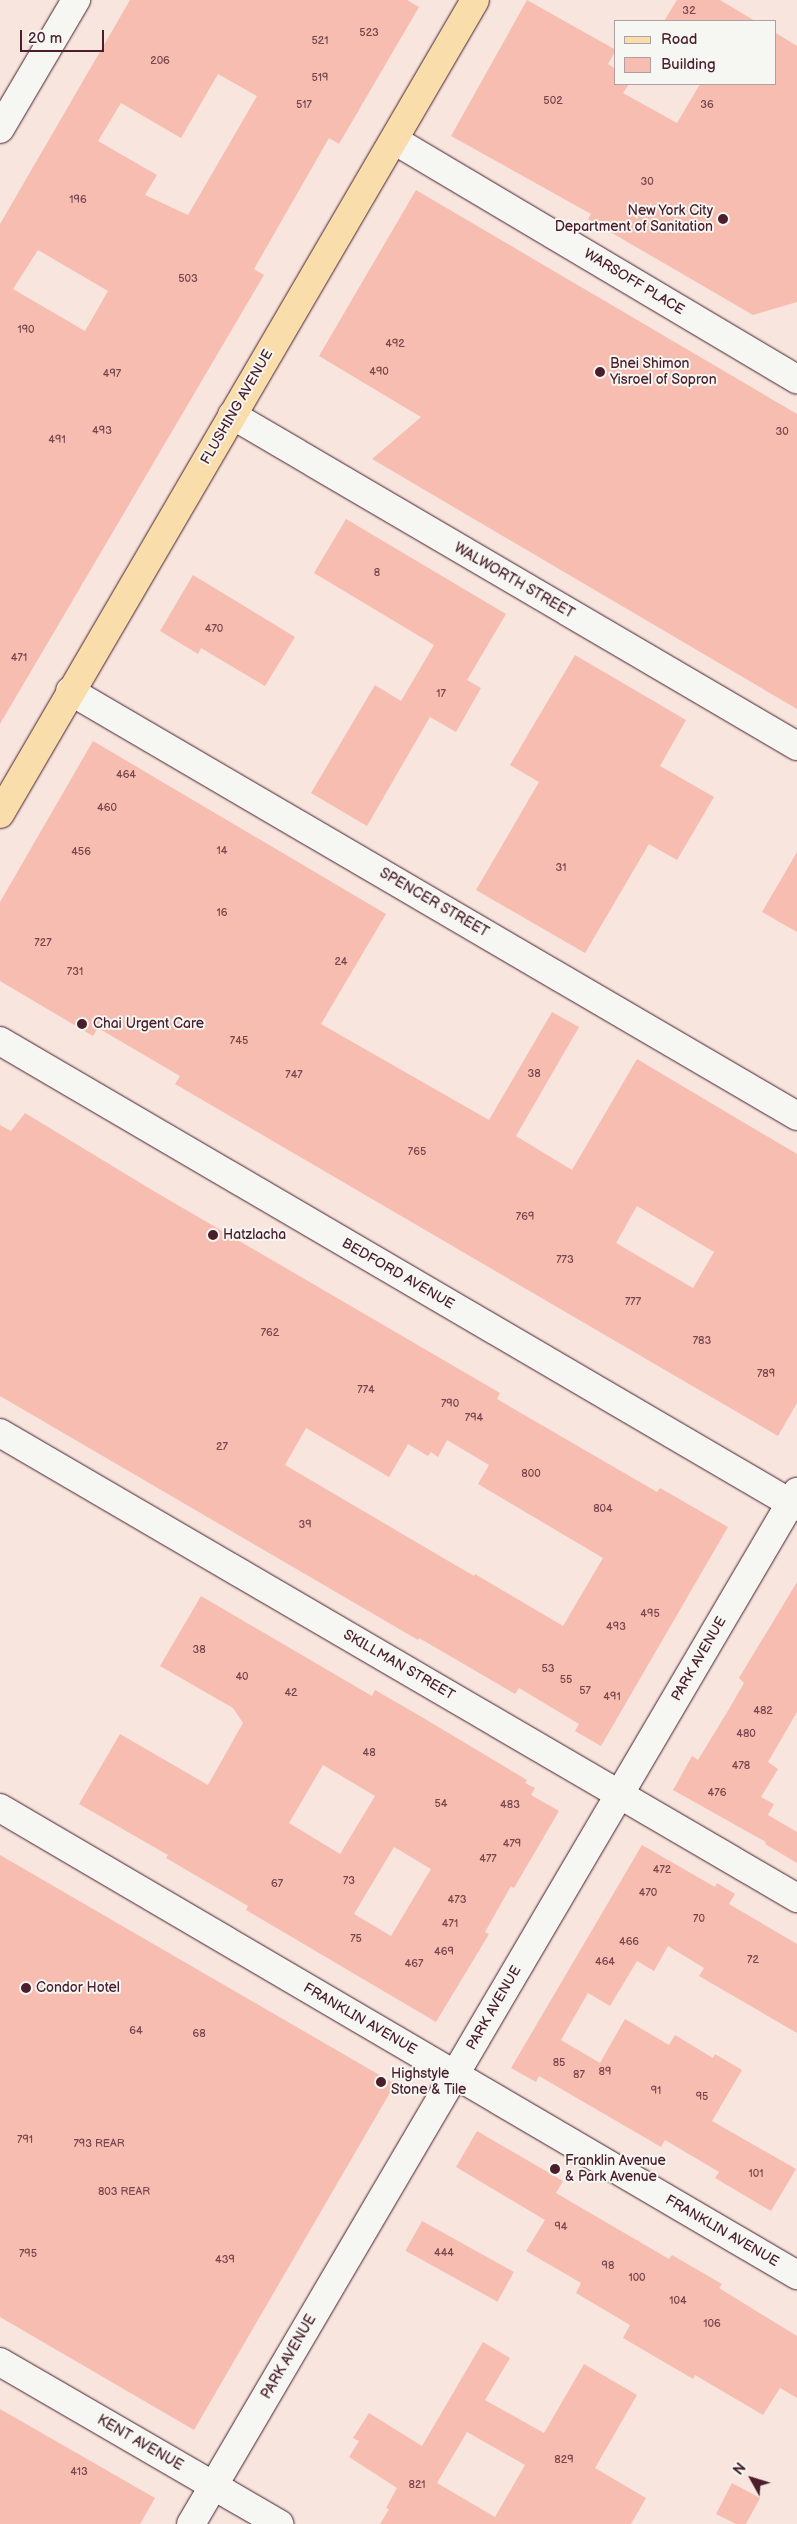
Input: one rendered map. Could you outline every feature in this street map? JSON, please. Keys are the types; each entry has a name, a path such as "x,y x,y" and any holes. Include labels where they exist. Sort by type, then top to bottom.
{"main road":[{"name":"FLUSHING AVENUE","path":"0,814 70,691 475,0"}],"street":[{"path":"0,128 76,0"},
{"name":"WARSOFF PLACE","path":"394,140 797,379"},
{"name":"WALWORTH STREET","path":"232,416 797,746"},
{"name":"SPENCER STREET","path":"70,691 797,1116"},
{"name":"BEDFORD AVENUE","path":"0,1041 795,1501"},
{"name":"SKILLMAN STREET","path":"0,1433 797,1898"},
{"name":"PARK AVENUE","path":"191,2524 619,1794 795,1501"},
{"name":"FRANKLIN AVENUE","path":"0,1808 797,2275"},
{"name":"KENT AVENUE","path":"0,2362 280,2524"}],"building":[{"path":"130,0 407,0 419,7 339,144 329,138 254,269 264,275 0,724 0,224","holes":["218,74 257,96 188,215 145,195 157,175 98,141 121,103 181,138","38,250 108,291 85,331 13,289"]},
{"path":"527,0 614,49 614,54 608,64 614,68 614,85 628,85 623,93 677,123 699,85 777,85 777,34 797,46 797,302 753,315 588,219 591,214 451,136"},
{"path":"677,0 720,0 753,20 665,20"},
{"path":"416,190 797,414 797,709 372,459 421,417 319,356"},
{"path":"346,519 506,614 467,680 481,688 456,732 430,717 367,826 311,793 375,685 401,701 434,645 314,573"},
{"path":"193,575 295,637 265,686 201,648 198,654 160,631"},
{"path":"575,655 686,720 660,766 714,797 677,860 649,844 585,953 476,890 539,782 510,765"},
{"path":"93,741 386,914 321,1024 489,1120 552,1012 579,1027 516,1136 572,1170 637,1059 797,1154 797,1403 778,1436 175,1084 180,1076 98,1028 93,1036 0,981 0,902","holes":["637,1206 714,1252 693,1288 616,1243"]},
{"path":"797,852 797,932 762,912"},
{"path":"25,1113 152,1190 500,1393 497,1399 657,1492 660,1488 728,1527 601,1746 575,1731 579,1724 519,1688 515,1694 419,1638 418,1640 0,1396 0,1125 11,1131","holes":["306,1428 389,1477 408,1444 428,1456 431,1452 438,1457 447,1440 489,1465 478,1484 603,1558 563,1626 285,1465"]},
{"path":"797,1582 797,1712 768,1762 778,1769 761,1797 774,1804 768,1815 797,1832 797,1863 765,1844 766,1842 673,1790 692,1756 698,1760 729,1709 744,1683 739,1678"},
{"path":"201,1596 372,1696 375,1690 527,1780 525,1783 535,1788 531,1795 559,1811 514,1888 511,1886 485,1932 489,1934 436,2022 246,1910 248,1906 166,1858 168,1855 79,1804 120,1734 208,1785 243,1723 233,1708 160,1666","holes":["323,1765 375,1796 340,1854 289,1823","394,1847 431,1869 391,1936 354,1914"]},
{"path":"642,1845 715,1887 717,1883 735,1894 729,1904 797,1944 797,2033 699,1976 704,1968 668,1946 654,1971 637,1961 610,2006 588,1993 561,2040 600,2063 625,2019 669,2045 675,2035 713,2058 715,2054 742,2070 712,2121 796,2169 771,2211 715,2178 719,2172 665,2140 661,2147 539,2076 536,2082 511,2068"},
{"path":"0,1855 395,2084 194,2430 0,2317"},
{"path":"477,2131 563,2181 556,2193 669,2259 672,2255 722,2284 719,2288 797,2336 797,2398 780,2388 763,2415 695,2375 693,2379 623,2338 630,2325 576,2293 581,2283 526,2251 545,2220 456,2167"},
{"path":"422,2221 514,2272 497,2302 406,2251"},
{"path":"483,2342 510,2358 485,2400 544,2433 584,2364 637,2395 595,2468 646,2498 631,2524 380,2524 389,2509 386,2508 397,2488 349,2457 359,2441 353,2438 369,2413 422,2446","holes":["467,2432 525,2465 495,2517 437,2483"]},
{"path":"0,2409 155,2498 140,2524 0,2524"},
{"path":"732,2483 760,2498 746,2524 736,2524 716,2514"}],"place":[{"name":"New York City Department of Sanitation","path":"723,219"},
{"name":"Bnei Shimon Yisroel of Sopron","path":"600,372"},
{"name":"Chai Urgent Care","path":"82,1024"},
{"name":"Hatzlacha","path":"213,1235"},
{"name":"Condor Hotel","path":"26,1988"},
{"name":"Highstyle Stone & Tile","path":"381,2082"},
{"name":"Franklin Avenue & Park Avenue","path":"555,2169"}]}
